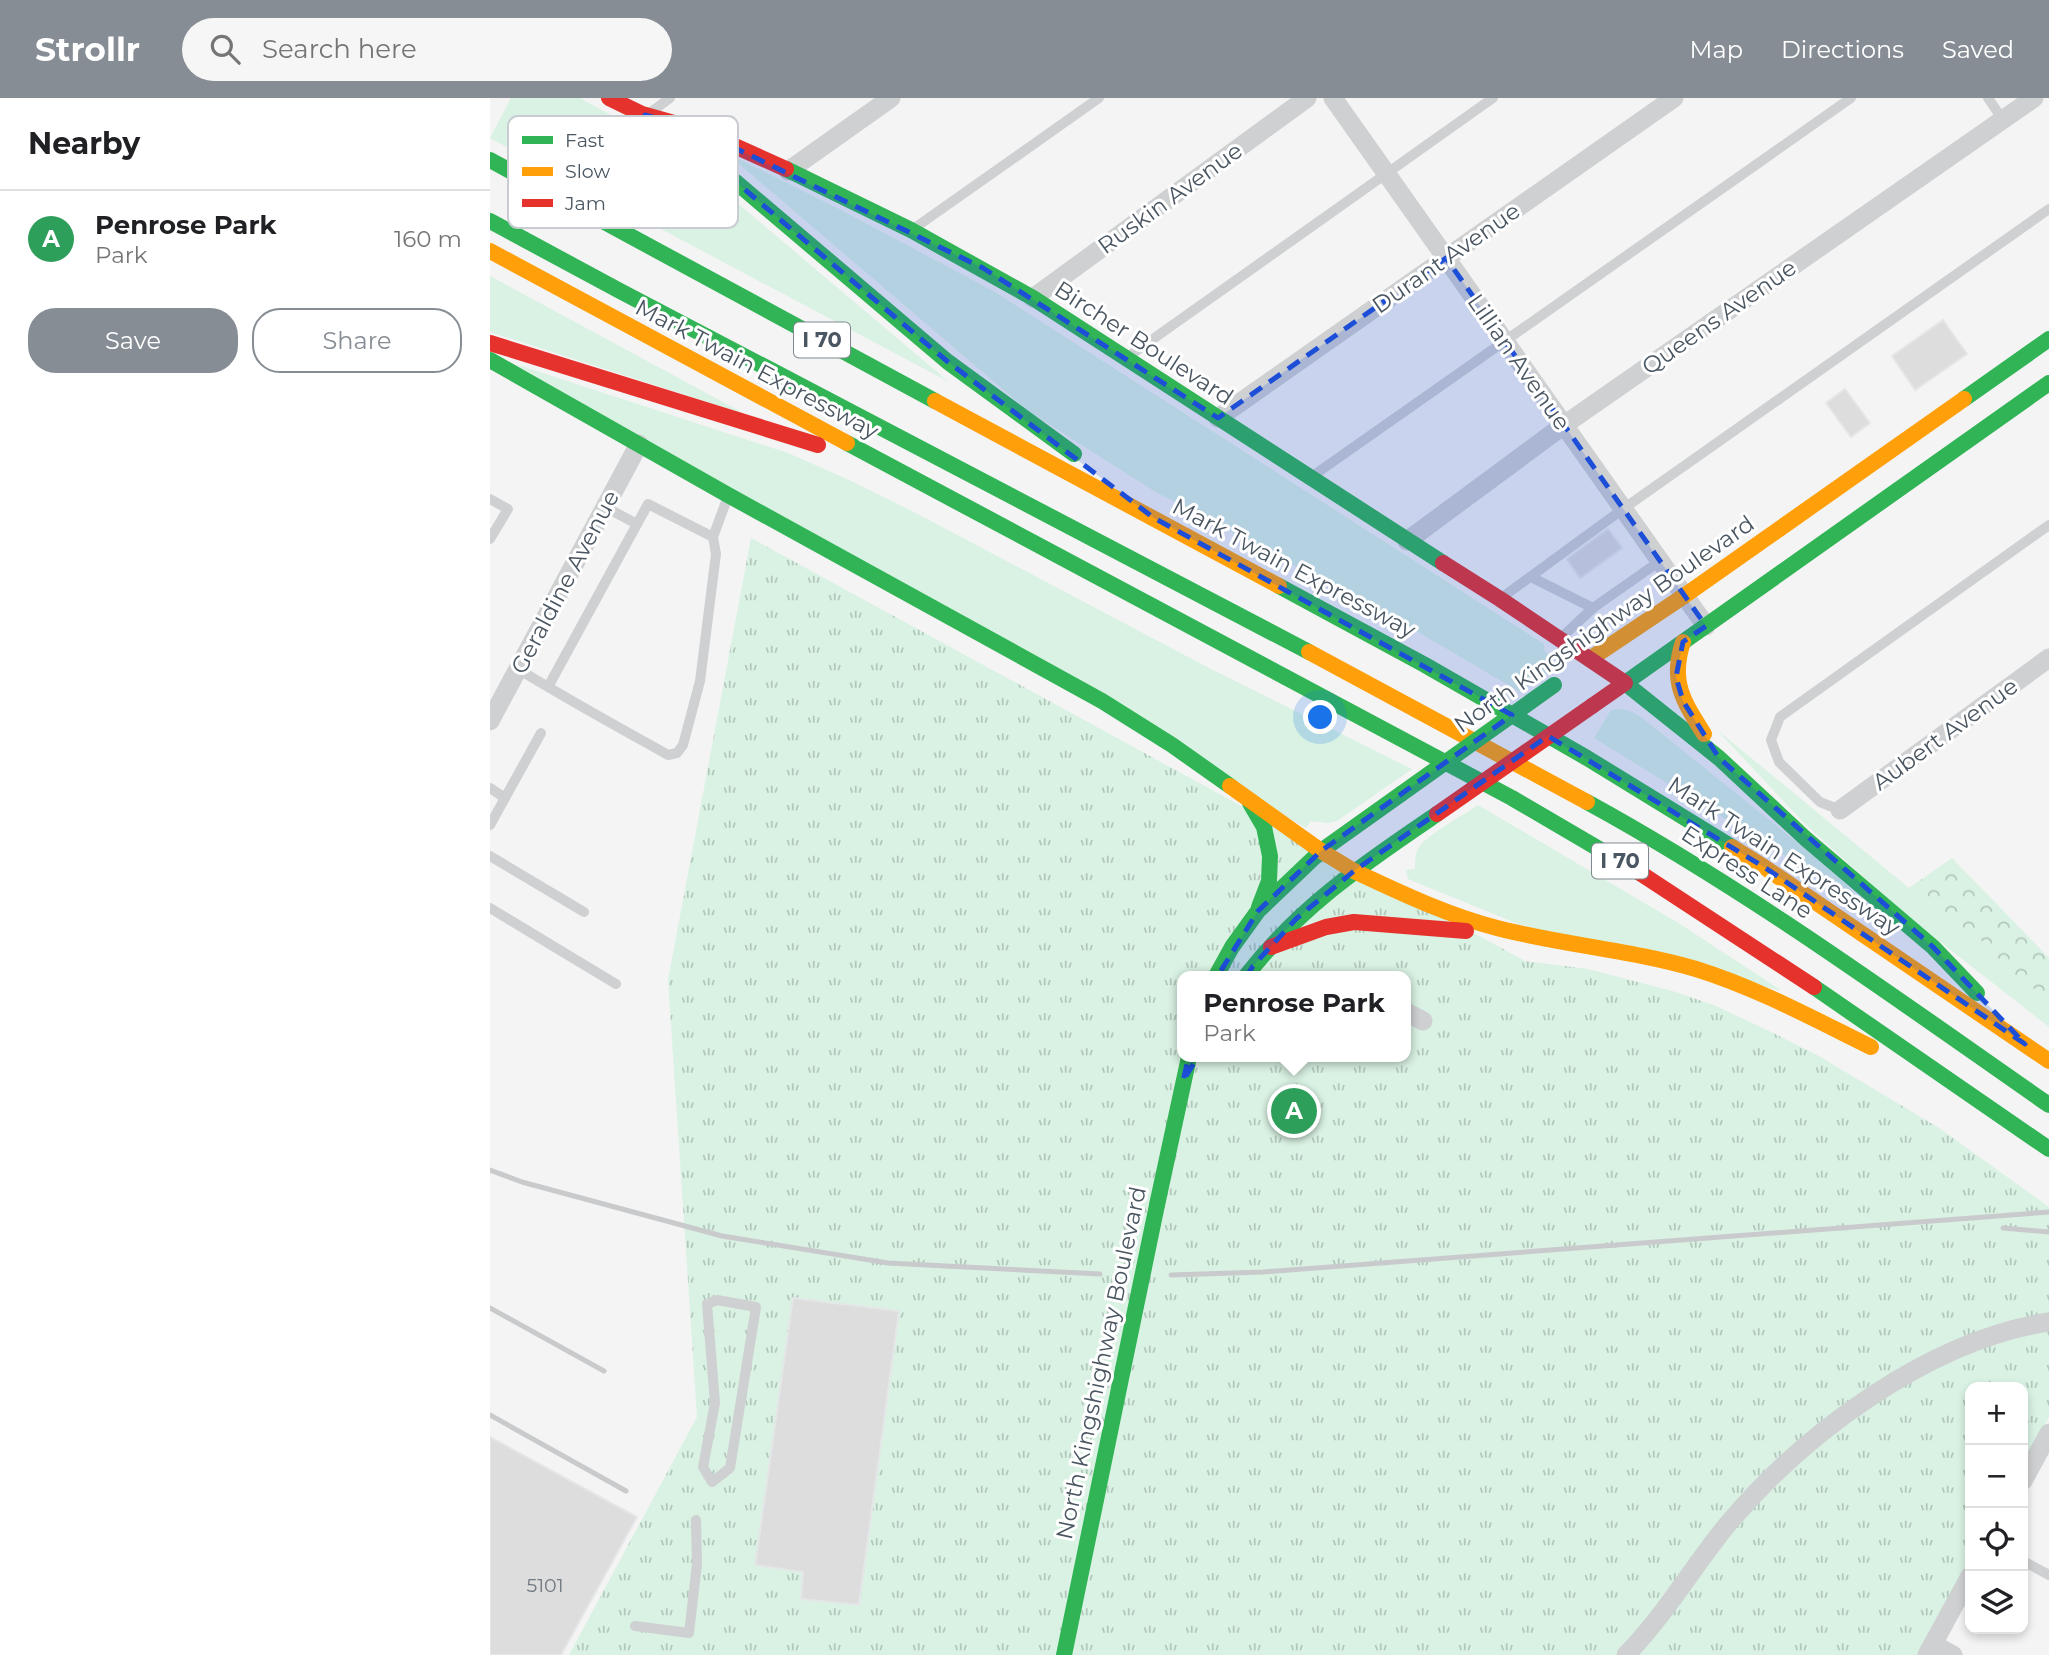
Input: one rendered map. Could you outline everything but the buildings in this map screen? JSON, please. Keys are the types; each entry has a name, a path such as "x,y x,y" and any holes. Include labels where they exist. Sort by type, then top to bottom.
{"main road":[{"name":"Bircher Boulevard","path":"609,98 645,116"},
{"name":"Bircher Boulevard","path":"738,148 911,230 1033,298 1590,659 1625,683 1719,758"},
{"name":"Mark Twain Expressway","path":"490,160 508,170"},
{"path":"738,184 948,362 1066,448 1154,518"},
{"name":"Express Lane","path":"490,220 620,291 1405,702 1642,832 1799,932 2049,1105"},
{"name":"Mark Twain Expressway","path":"616,228 1425,665 1676,812 1796,888 2049,1061"},
{"name":"Mark Twain Expressway","path":"490,251 1573,833 1756,947 2049,1149"},
{"path":"490,343 886,465"},
{"name":"North Kingshighway Boulevard","path":"1219,971 1258,911 1321,851 1590,659 2046,348"},
{"path":"490,360 1102,701 1172,745 1321,851 1354,871 1441,911 1517,933"},
{"path":"1250,971 1296,919 1354,871 2049,383"},
{"path":"1683,642 1676,663 1678,689 1719,758 1806,839 1933,947 2025,1044"},
{"path":"1248,799 1264,827 1270,856 1269,881 1258,911"},
{"path":"1271,947 1326,927 1354,922 1517,933 1627,952 1698,970 1770,999 1966,1093"},
{"name":"North Kingshighway Boulevard","path":"1064,1655 1188,1062"},
{"name":"North Kingshighway Boulevard","path":"1183,1081 1194,1062"}],"street":[{"path":"788,171 891,98"},
{"name":"Ruskin Avenue","path":"1033,298 1307,98"},
{"name":"Lillian Avenue","path":"1333,98 1706,626"},
{"name":"Durant Avenue","path":"1218,418 1674,98"},
{"name":"Queens Avenue","path":"1407,541 1564,425 2034,98"},
{"name":"Geraldine Avenue","path":"490,721 639,444"},
{"name":"Aubert Avenue","path":"1840,810 2049,658"},
{"path":"1626,1655 1649,1632 1725,1528 1750,1499 1811,1442 1913,1370 1974,1342 2025,1326 2049,1322"},
{"path":"2028,1472 2048,1437"},
{"path":"1952,1655 1930,1649 1965,1585"}],"lane":[{"path":"645,116 670,98"},
{"path":"911,230 1099,98"},
{"path":"1126,358 1493,98"},
{"path":"1311,478 1851,98"},
{"path":"1988,98 2003,120"},
{"path":"1500,599 1623,509 2049,209"},
{"path":"518,669 583,709 668,755 677,752 683,745 700,681 716,554 713,537 728,495"},
{"path":"490,499 508,509 490,539"},
{"path":"548,687 646,506 651,504 713,537"},
{"path":"605,507 636,524"},
{"path":"1840,810 1820,802 1779,762 1771,740 1780,717 2049,525"},
{"path":"1560,639 1593,608 1660,561"},
{"path":"1531,577 1593,608"},
{"path":"490,825 541,733"},
{"path":"490,789 505,798"},
{"path":"490,856 584,912"},
{"path":"490,908 616,984"},
{"path":"717,1300 756,1307 730,1468 712,1482 703,1467 715,1403 707,1304 717,1300"},
{"path":"635,1626 690,1633 697,1564 696,1520"},
{"path":"2028,1564 2049,1575"}],"highlighted area":[{"path":"645,115 696,129 983,268 1218,418 1446,258 1706,626 1683,642 1676,677 1683,701 1719,758 1933,947 2025,1044 1764,867 1548,736 1354,871 1296,919 1253,966 1183,1081 1202,1001 1258,911 1321,851 1512,715 1154,518 948,362 737,183"}],"green space":[{"path":"511,98 580,98 613,116 508,116 508,148 490,138"},
{"path":"738,158 995,292 1544,644 1550,661 1548,673 1520,692 1413,629 1154,491 1027,410 738,163"},
{"path":"738,204 949,382 659,228 738,228"},
{"path":"490,276 745,414 490,332"},
{"path":"515,364 788,453 847,479 1211,669 1412,769 1337,821 1311,821 1306,828"},
{"path":"751,538 1525,961 1588,969 1676,992 1716,1006 1817,1055 1939,1128 2049,1207 2049,1417 2028,1456 2028,1382 1965,1382 1965,1569 1918,1655 569,1655 697,1417 668,980"},
{"path":"1619,709 1641,717 1833,871 1877,916 1797,863 1594,738 1611,710"},
{"path":"1716,729 1909,888 1986,944 2015,978 2049,997 2049,1027 1906,915 1805,824"},
{"path":"1478,805 1680,924 1782,991 1518,924 1408,879 1406,870 1415,869 1419,847"},
{"path":"1952,858 2049,958 2049,997 2015,978 1986,944 1909,888"}],"railway":[{"path":"490,1170 522,1182 722,1236 888,1263 1100,1274"},
{"path":"1171,1275 1263,1272 2049,1212"},
{"path":"2003,1228 2049,1232"},
{"path":"490,1308 604,1371"},
{"path":"490,1415 626,1491"}],"traffic: fast":[{"path":"490,160 508,170"},
{"path":"786,169 911,230 1033,298 1443,563"},
{"path":"738,184 948,362 1074,454"},
{"path":"490,221 1309,652"},
{"path":"616,228 935,401"},
{"path":"1964,399 2049,339"},
{"path":"490,360 1102,701 1230,786"},
{"path":"1625,683 2049,383"},
{"path":"847,443 1512,798 1640,873"},
{"path":"1279,586 1425,665 1587,758 1732,847"},
{"path":"1625,683 1719,758 1806,839 1933,947 1977,993"},
{"path":"1401,794 1554,685"},
{"path":"1219,971 1258,911 1321,851 1401,794"},
{"path":"1587,802 1764,909 2049,1105"},
{"path":"1250,803 1264,827 1270,856 1269,881 1259,907"},
{"path":"1250,971 1288,928 1311,907 1359,868 1437,814"},
{"path":"1814,987 2049,1149"},
{"path":"1157,1205 1188,1062"},
{"path":"1123,1369 1157,1205"},
{"path":"1064,1655 1123,1369"}],"traffic: slow":[{"path":"490,251 847,443"},
{"path":"1590,659 1964,399"},
{"path":"935,401 1279,586"},
{"path":"1683,642 1679,656 1678,680 1685,701 1704,734"},
{"path":"1309,652 1587,802"},
{"path":"1230,786 1321,851 1354,871"},
{"path":"1732,847 2049,1061"},
{"path":"1354,871 1424,903 1478,923 1696,969 1741,985 1871,1047"}],"traffic: jam":[{"path":"609,98 649,116"},
{"path":"738,147 786,169"},
{"path":"490,343 818,445"},
{"path":"1443,563 1625,683 1592,706"},
{"path":"1437,814 1592,706"},
{"path":"1640,873 1814,987"},
{"path":"1271,947 1326,927 1354,922 1466,931"}],"place":[{"name":"Penrose Park","path":"1294,1111"}]}
